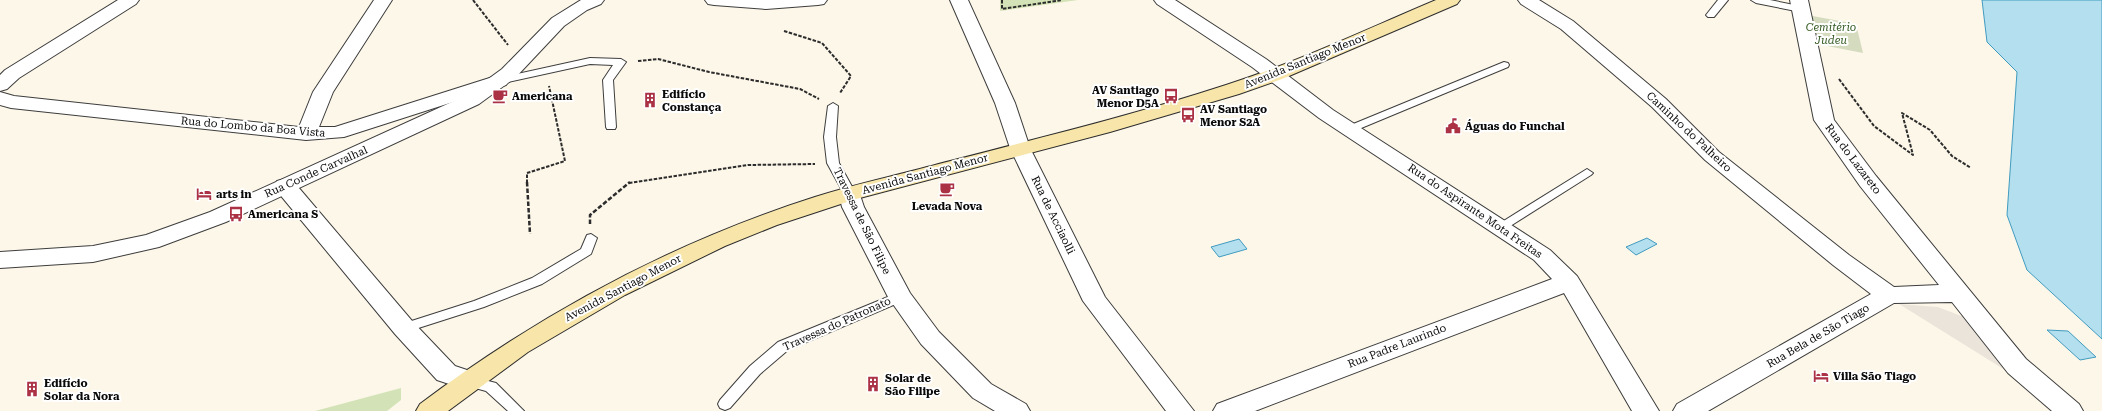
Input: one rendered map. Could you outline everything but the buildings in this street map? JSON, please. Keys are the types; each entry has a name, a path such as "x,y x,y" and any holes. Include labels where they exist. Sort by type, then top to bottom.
{"main road":[{"name":"Avenida Santiago Menor","path":"429,411 467,380 551,326 650,272 711,244 763,223 850,194 1175,107 1275,75 1451,0"}],"street":[{"path":"0,85 12,74 130,0"},
{"path":"306,134 323,92 383,0"},
{"name":"Rua Conde Carvalhal","path":"0,260 93,254 151,242 218,217 472,100 509,73 548,29 566,14 595,0"},
{"path":"714,0 755,5 818,0"},
{"name":"Rua de Acciaolli","path":"959,0 1005,103 1020,148 1095,301 1181,411"},
{"name":"Caminho do Palheiro","path":"1527,0 1567,24 1659,103 1712,156 1842,260 1889,295"},
{"name":"Rua do Aspirante Mota Freitas","path":"1168,1 1275,75 1326,114 1542,255 1569,282 1646,411"},
{"name":"Rua do Lazareto","path":"1800,4 1824,120 1868,181 1960,293 2017,366 2070,411"},
{"name":"Rua do Lombo da Boa Vista","path":"0,98 11,102 306,134 338,133 499,81"},
{"path":"285,186 404,328 446,373 467,380"},
{"name":"Travessa de São Filipe","path":"850,194 853,207 900,297 930,338 982,390 1017,411"},
{"name":"Rua Padre Laurindo","path":"1226,411 1569,282"},
{"name":"Rua Bela de São Tiago","path":"1686,411 1889,295 1960,293"}],"lane":[{"path":"1711,15 1723,0"},
{"path":"1756,0 1800,4"},
{"path":"499,81 590,61 621,62"},
{"path":"611,127 608,80 612,72 621,62"},
{"path":"1350,129 1504,65"},
{"name":"Travessa de São Filipe","path":"833,106 830,137 833,163 850,194"},
{"path":"1500,227 1587,173"},
{"path":"404,328 479,304 537,280 586,251 591,238"},
{"name":"Travessa do Patronato","path":"725,404 755,370 783,346 900,297"},
{"path":"467,380 491,387 517,411"}],"path":[{"path":"473,0 514,52 524,56"},
{"path":"1002,0 1002,9 1062,0"},
{"path":"621,62 658,59 709,72 800,88 833,106 851,76 822,43 784,30"},
{"path":"530,234 527,173 565,161 551,90 539,73"},
{"path":"1836,76 1874,126 1913,155 1902,113 1930,130 1952,156 1971,168"},
{"path":"591,238 590,215 630,182 748,165 833,163"}],"green space":[{"path":"1000,0 1078,0 1000,11"},
{"name":"Cemitério Judeu","path":"1807,15 1856,24 1863,53 1812,43"},
{"path":"401,388 401,400 387,411 315,411"}],"shaded area":[{"path":"1899,304 1938,307 1982,324 2017,366 2005,370"}],"water":[{"path":"1982,0 2102,0 2102,339 2027,270 2007,215 2017,72 1987,42"},
{"path":"1647,238 1657,244 1636,255 1626,247"},
{"path":"1239,239 1247,249 1219,257 1211,247"},
{"path":"2047,330 2068,331 2096,357 2080,360"}],"place":[{"name":"Americana","path":"500,96"},
{"name":"AV Santiago Menor D5A","path":"1171,96"},
{"name":"Edifício Constança","path":"650,100"},
{"name":"AV Santiago Menor S2A","path":"1188,115"},
{"name":"Águas do Funchal","path":"1453,126"},
{"name":"Levada Nova","path":"947,189"},
{"name":"arts in","path":"204,194"},
{"name":"Americana S","path":"236,214"},
{"name":"Villa São Tiago","path":"1821,376"},
{"name":"Solar de São Filipe","path":"873,384"},
{"name":"Edifício Solar da Nora","path":"32,389"}]}
